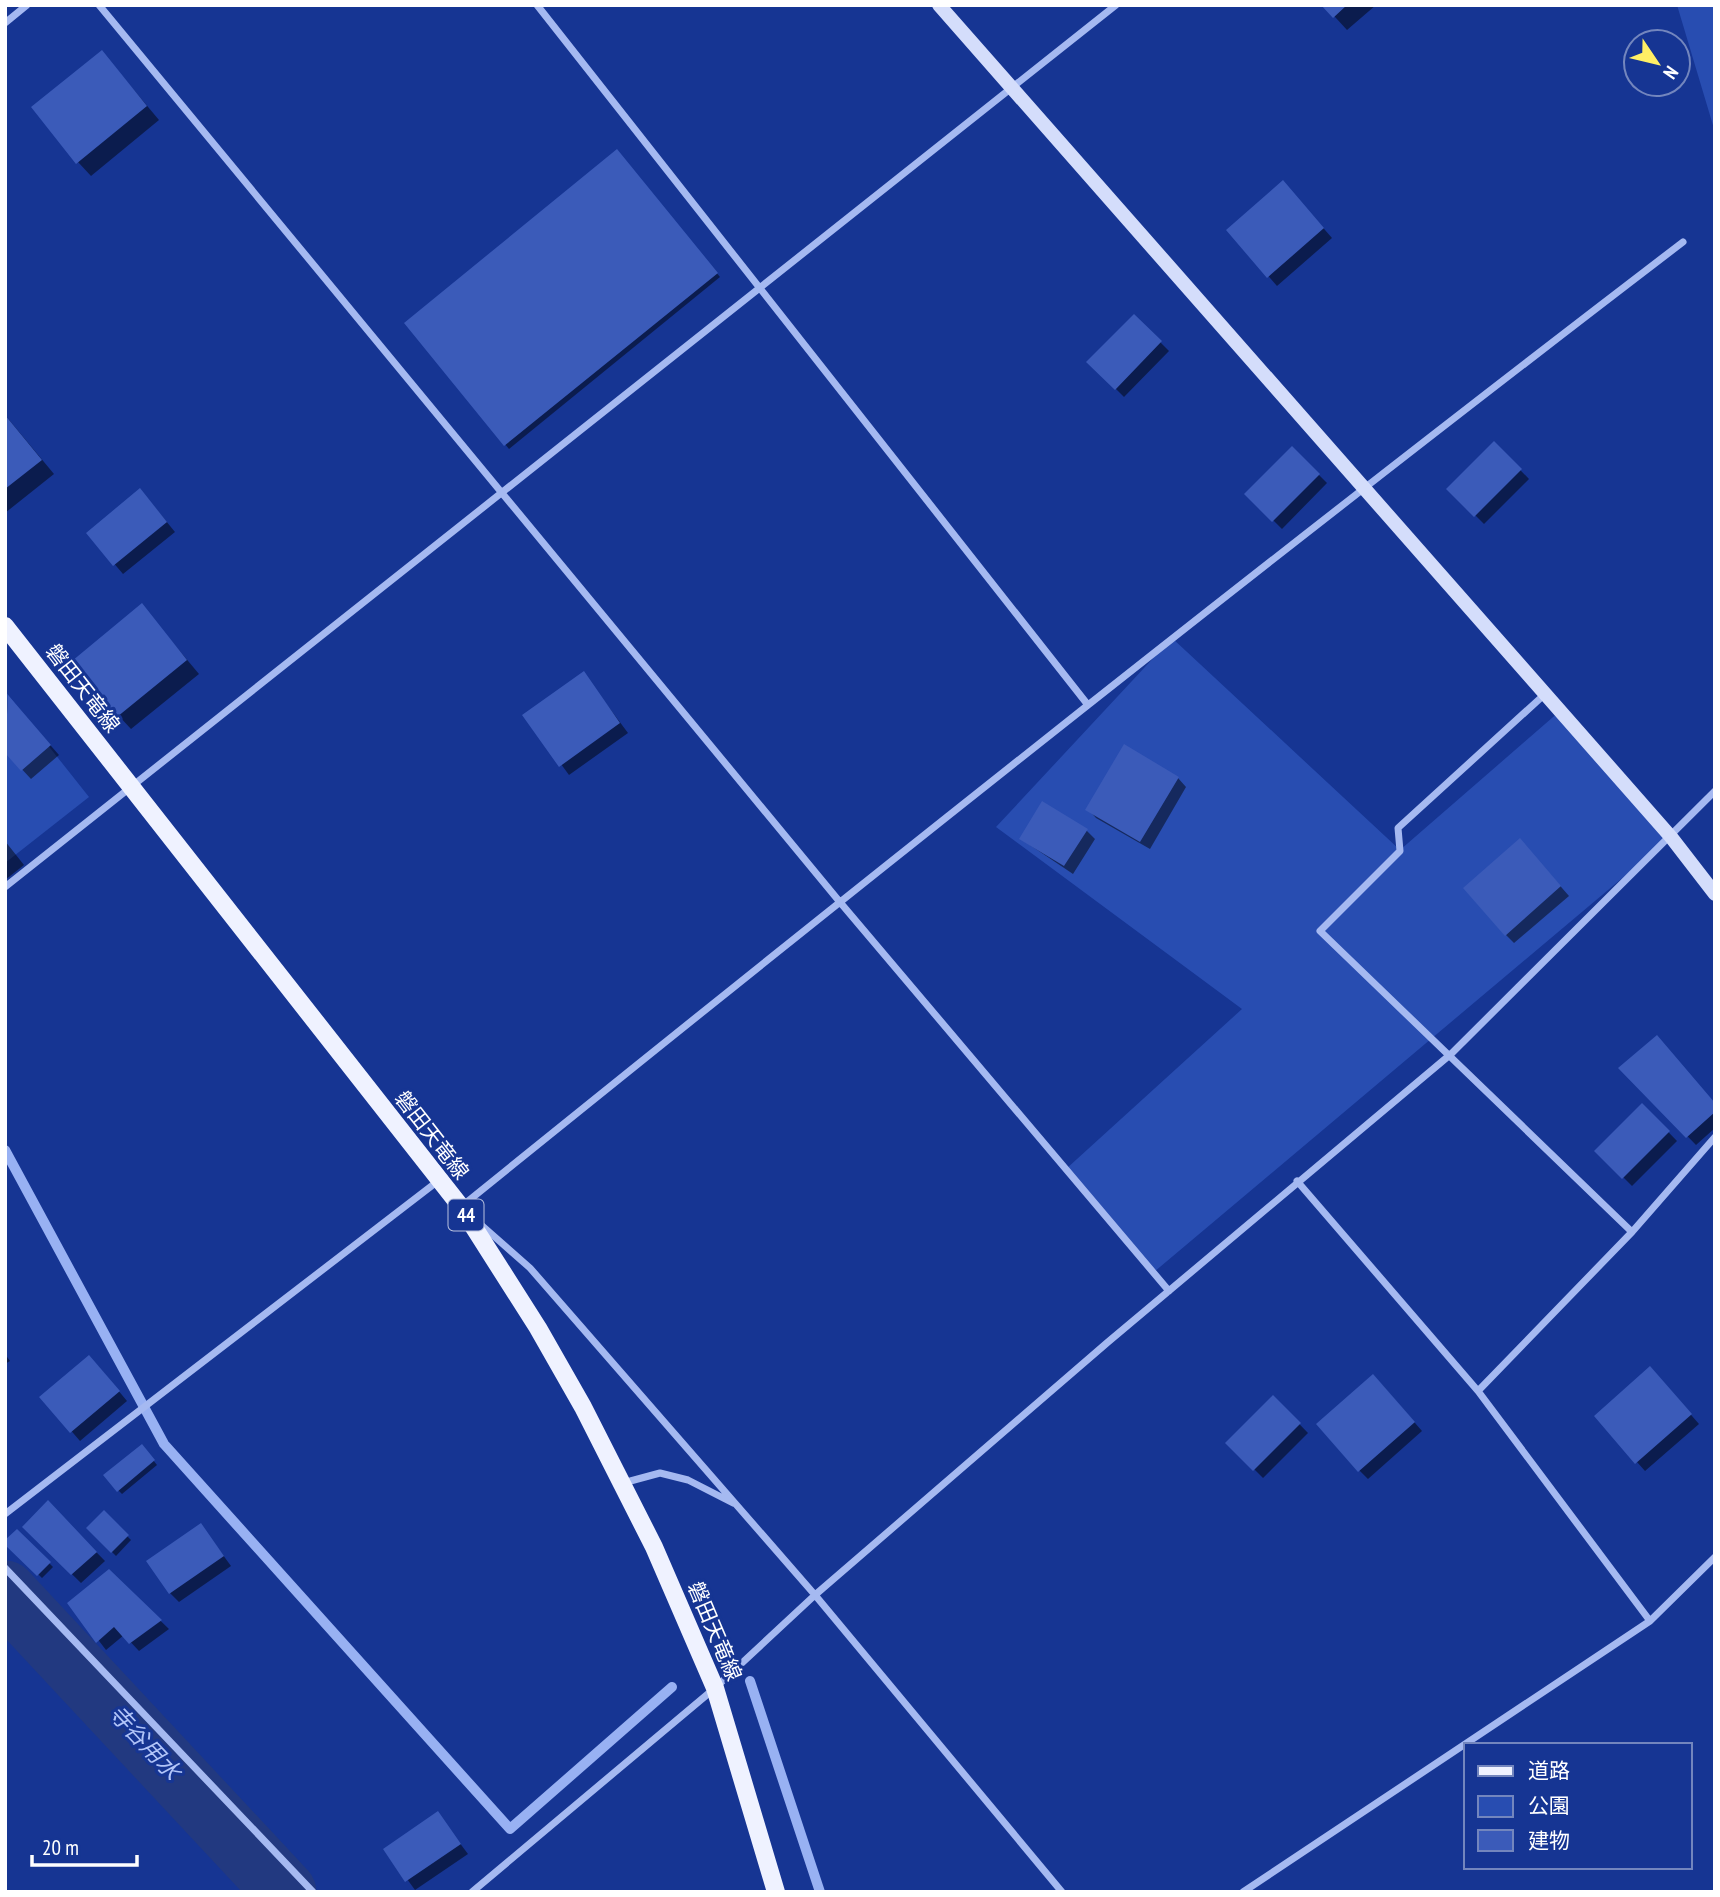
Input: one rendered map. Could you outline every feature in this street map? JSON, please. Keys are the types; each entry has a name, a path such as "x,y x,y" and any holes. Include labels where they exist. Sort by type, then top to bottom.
{"main road":[{"name":"磐田天竜線","path":"5,626 461,1207 538,1328 654,1547 715,1688 776,1892"}],"street":[{"path":"5,23 27,5"},
{"path":"99,5 499,493 1169,1291"},
{"path":"537,5 1087,705"},
{"path":"939,5 1671,837 1715,894"},
{"path":"5,887 1116,5"},
{"path":"1062,1892 815,1595 530,1268 461,1207 839,901 1363,487 1683,242"},
{"path":"1545,694 1398,828 1400,851 1320,931 1451,1054 1632,1232"},
{"path":"472,1892 715,1688 815,1595 1297,1181 1451,1054 1715,791"},
{"path":"1479,1391 1632,1232 1715,1137"},
{"path":"5,1514 438,1181"},
{"path":"1297,1181 1479,1391 1650,1621"},
{"path":"622,1483 660,1473 688,1480 736,1505"},
{"path":"1467,1743 1650,1621 1715,1557"},
{"path":"5,1568 313,1892"},
{"path":"1243,1892 1464,1745"}],"green space":[{"path":"1677,5 1715,5 1715,132 1692,55 1692,28 1684,28"},
{"path":"1172,638 1400,850 1560,711 1671,837 1154,1272 1066,1169 1242,1009 996,827"},
{"path":"5,691 89,797 5,863"}],"building":[{"path":"1321,5 1347,5 1333,18"},
{"path":"102,50 147,106 76,164 31,107"},
{"path":"617,149 718,273 504,446 404,323"},
{"path":"1283,180 1324,228 1267,278 1226,230"},
{"path":"1134,314 1162,341 1115,390 1086,362"},
{"path":"5,415 42,460 5,489"},
{"path":"1494,441 1522,469 1474,517 1446,489"},
{"path":"1292,446 1320,474 1272,522 1244,494"},
{"path":"140,488 167,522 113,566 86,533"},
{"path":"142,603 187,660 117,717 72,661"},
{"path":"584,671 620,723 559,767 522,715"},
{"path":"8,695 51,745 21,771 5,753"},
{"path":"1124,744 1179,777 1140,842 1085,810"},
{"path":"1042,801 1088,829 1064,866 1019,839"},
{"path":"1520,838 1561,886 1505,936 1463,888"},
{"path":"1657,1035 1715,1103 1715,1112 1686,1138 1618,1068"},
{"path":"1642,1103 1670,1131 1622,1179 1594,1151"},
{"path":"89,1355 120,1391 70,1433 39,1397"},
{"path":"1650,1366 1692,1414 1635,1464 1594,1416"},
{"path":"1373,1374 1415,1422 1358,1472 1316,1424"},
{"path":"1273,1395 1301,1423 1253,1471 1225,1443"},
{"path":"142,1444 155,1460 117,1492 103,1475"},
{"path":"48,1500 97,1552 71,1575 22,1527"},
{"path":"104,1510 129,1535 111,1553 86,1528"},
{"path":"201,1523 224,1556 169,1594 146,1561"},
{"path":"17,1529 51,1562 37,1576 5,1545 5,1540"},
{"path":"109,1569 162,1620 129,1644 114,1627 96,1643 67,1603"},
{"path":"438,1811 461,1844 405,1882 383,1849"}],"waterway":[{"path":"5,1150 164,1444 510,1829 672,1687"},
{"name":"寺谷用水","path":"5,1592 285,1892"},
{"path":"750,1681 820,1892"}]}
